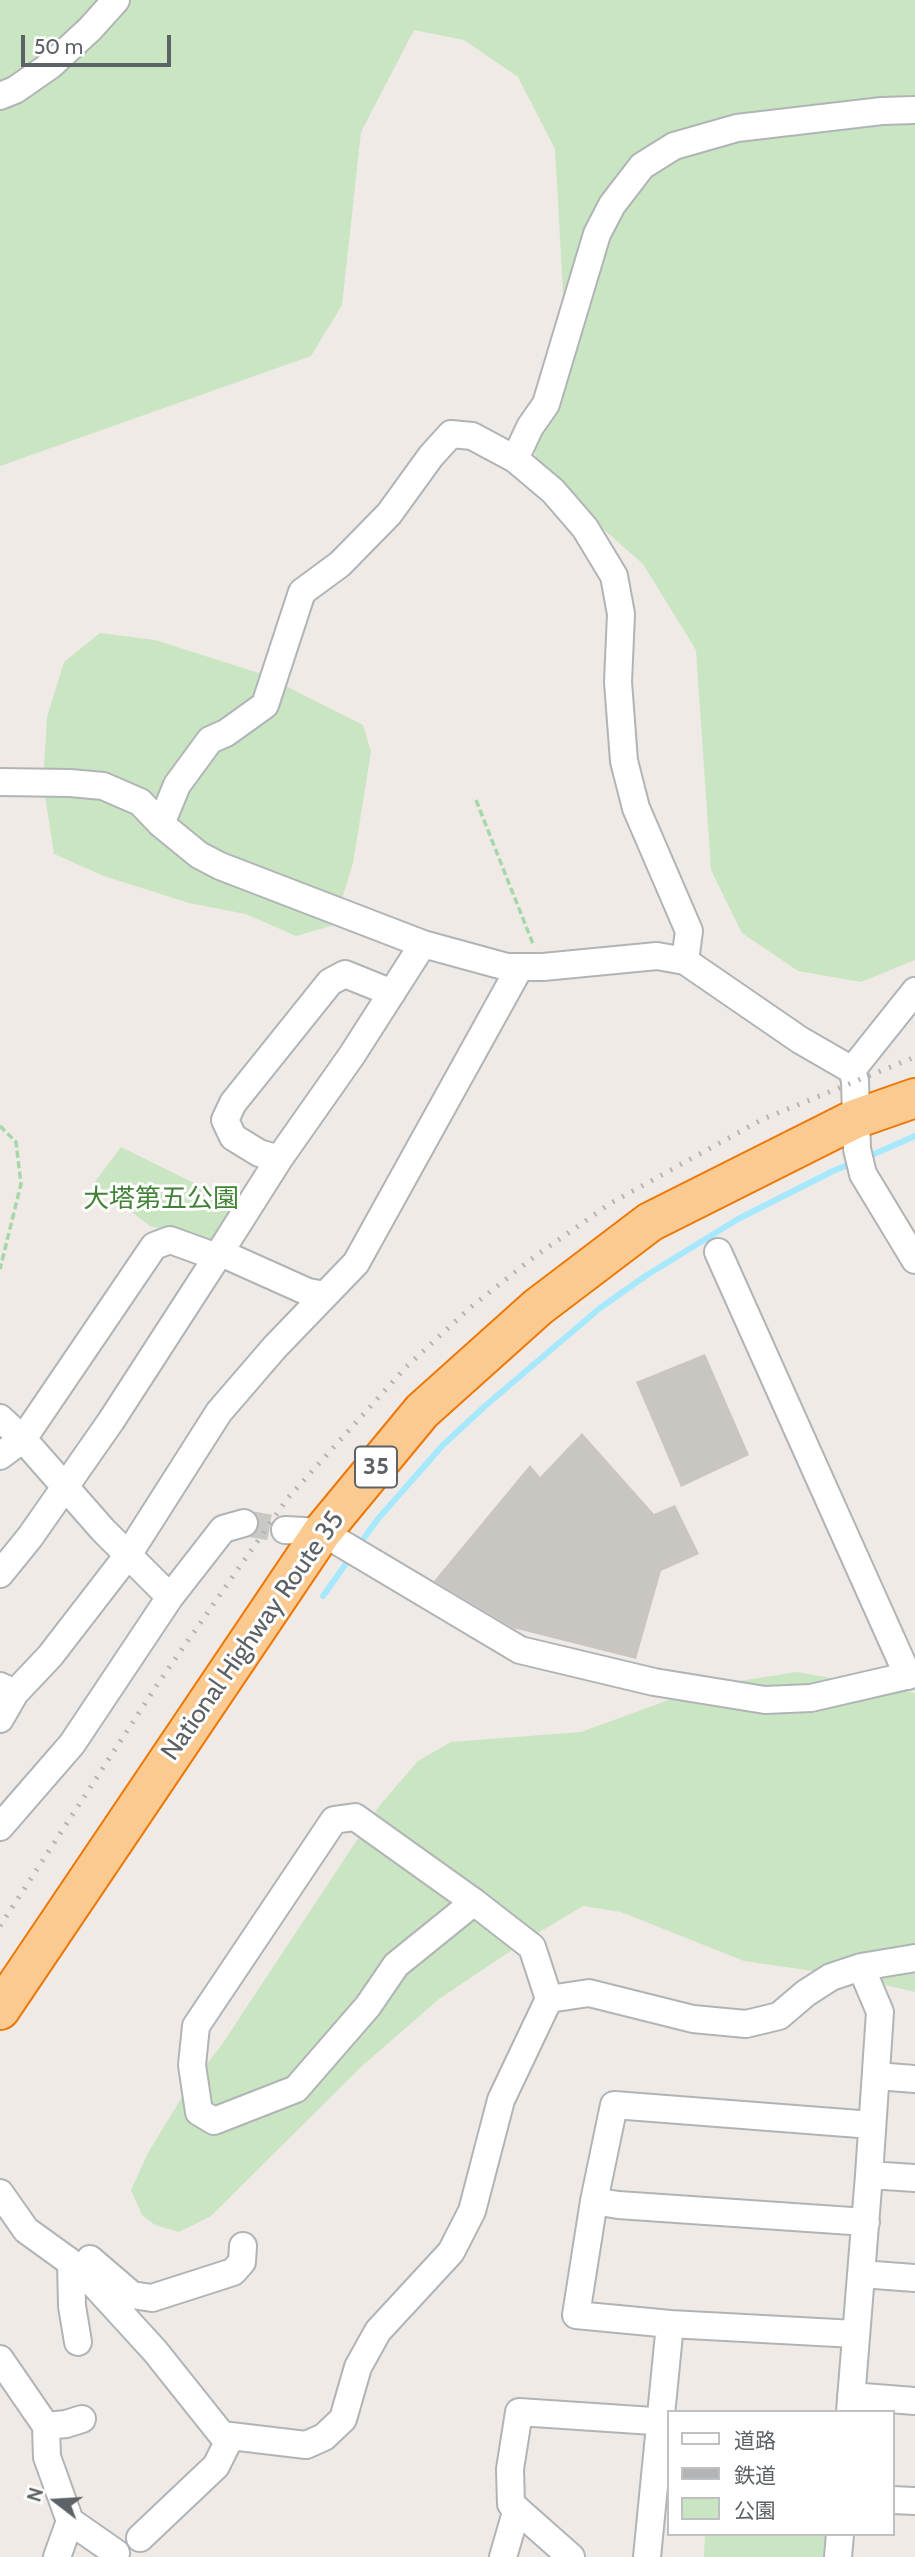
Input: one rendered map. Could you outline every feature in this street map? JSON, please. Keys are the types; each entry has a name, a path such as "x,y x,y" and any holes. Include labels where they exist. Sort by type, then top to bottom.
{"highway":[{"name":"National Highway Route 35","path":"0,2010 304,1531 422,1411 538,1307 650,1222 858,1147 915,1098"}],"street":[{"path":"0,96 15,90 51,65 90,29 116,0"},
{"path":"514,459 545,404 597,234 612,205 642,166 674,146 737,128 882,111 915,110"},
{"path":"161,824 177,785 210,740 226,733 265,705 302,592 340,564 381,522 451,434 472,436 514,459 552,491 577,519 614,576 621,614 618,673 624,761 636,808 689,931 685,961"},
{"path":"0,782 103,786 140,802 161,824 199,855 220,866 423,944 507,967 657,956 685,961 800,1041 852,1070 855,1081 858,1147 913,1250"},
{"path":"0,1573 111,1421 279,1159 352,1055 423,944"},
{"path":"0,1719 7,1690 50,1656 128,1555 219,1412 275,1347 356,1263 531,967"},
{"path":"279,1159 259,1153 233,1137 225,1120 233,1103 330,982 345,974 392,993"},
{"path":"852,1070 915,991"},
{"path":"0,1456 23,1439 154,1246 170,1240 219,1255 307,1292 325,1295"},
{"path":"304,1531 520,1650 654,1682 765,1700 811,1698 912,1675 718,1252"},
{"path":"0,1418 23,1439 128,1555 170,1597"},
{"path":"0,1827 72,1744 170,1597 223,1529 244,1523"},
{"path":"0,2193 26,2230 80,2269 155,2351 222,2435 306,2445 324,2437 343,2419 358,2367 378,2331 451,2252 467,2221 472,2211 501,2100 549,1999 532,1947 474,1902 355,1817 334,1820 197,2026 192,2065 198,2112 214,2121 296,2089 368,2006 396,1965 474,1902"},
{"path":"549,1999 589,1993 693,2019 746,2024 779,2016 806,1993 831,1977 861,1967 915,1958"},
{"path":"861,1967 880,2012 851,2404 915,2401"},
{"path":"876,2076 915,2079"},
{"path":"855,2334 670,2324 576,2315 594,2201 614,2105 872,2125"},
{"path":"869,2175 915,2178"},
{"path":"594,2201 618,2206 866,2222"},
{"path":"17,2217 36,2214 132,2295 152,2298 233,2272 242,2262 243,2246"},
{"path":"71,2263 72,2306 78,2342"},
{"path":"861,2274 915,2278"},
{"path":"647,2557 664,2422 670,2324"},
{"path":"0,2359 46,2426 47,2457 71,2521 116,2553"},
{"path":"571,2557 511,2504 510,2469 519,2412 664,2422"},
{"path":"46,2426 82,2419"},
{"path":"140,2538 216,2466 231,2436"},
{"path":"894,2500 915,2501"},
{"path":"503,2557 517,2509"},
{"path":"57,2557 71,2521"},
{"path":"838,2557 840,2536"}],"path":[{"path":"476,800 531,967"},
{"path":"0,1126 16,1142 21,1184 0,1269"}],"green space":[{"path":"0,0 915,0 915,960 861,982 798,971 742,933 711,870 696,650 643,564 538,472 530,419 564,310 555,149 518,77 464,40 414,30 361,132 342,305 311,356 0,466"},
{"path":"100,633 155,640 262,674 363,725 371,752 353,863 334,925 296,936 246,914 189,903 104,876 54,854 43,783 47,717 64,662"},
{"name":"大塔第五公園","path":"121,1147 234,1203 211,1244 150,1226 94,1183"},
{"path":"797,1672 915,1693 915,1992 848,1976 744,1961 621,1912 583,1906 439,1999 362,2066 211,2216 179,2232 155,2225 142,2215 131,2190 148,2153 182,2097 223,2043 380,1805 418,1761 451,1742 581,1732 707,1686"},
{"path":"705,2536 833,2536 831,2557 704,2557"}],"building":[{"path":"705,1354 749,1455 681,1487 636,1382"},
{"path":"582,1433 654,1514 675,1505 699,1554 661,1571 636,1659 513,1628 434,1581 530,1465 540,1477"}],"waterway":[{"path":"865,1158 915,1136"},
{"path":"364,1538 443,1445 600,1308 647,1275 738,1219 855,1162"},
{"path":"323,1596 345,1565"}],"tunnel":[{"path":"244,1523 285,1530"}],"railway":[{"path":"0,1926 157,1685 287,1499 406,1367 471,1307 534,1257 611,1203 763,1119 915,1057"}]}
